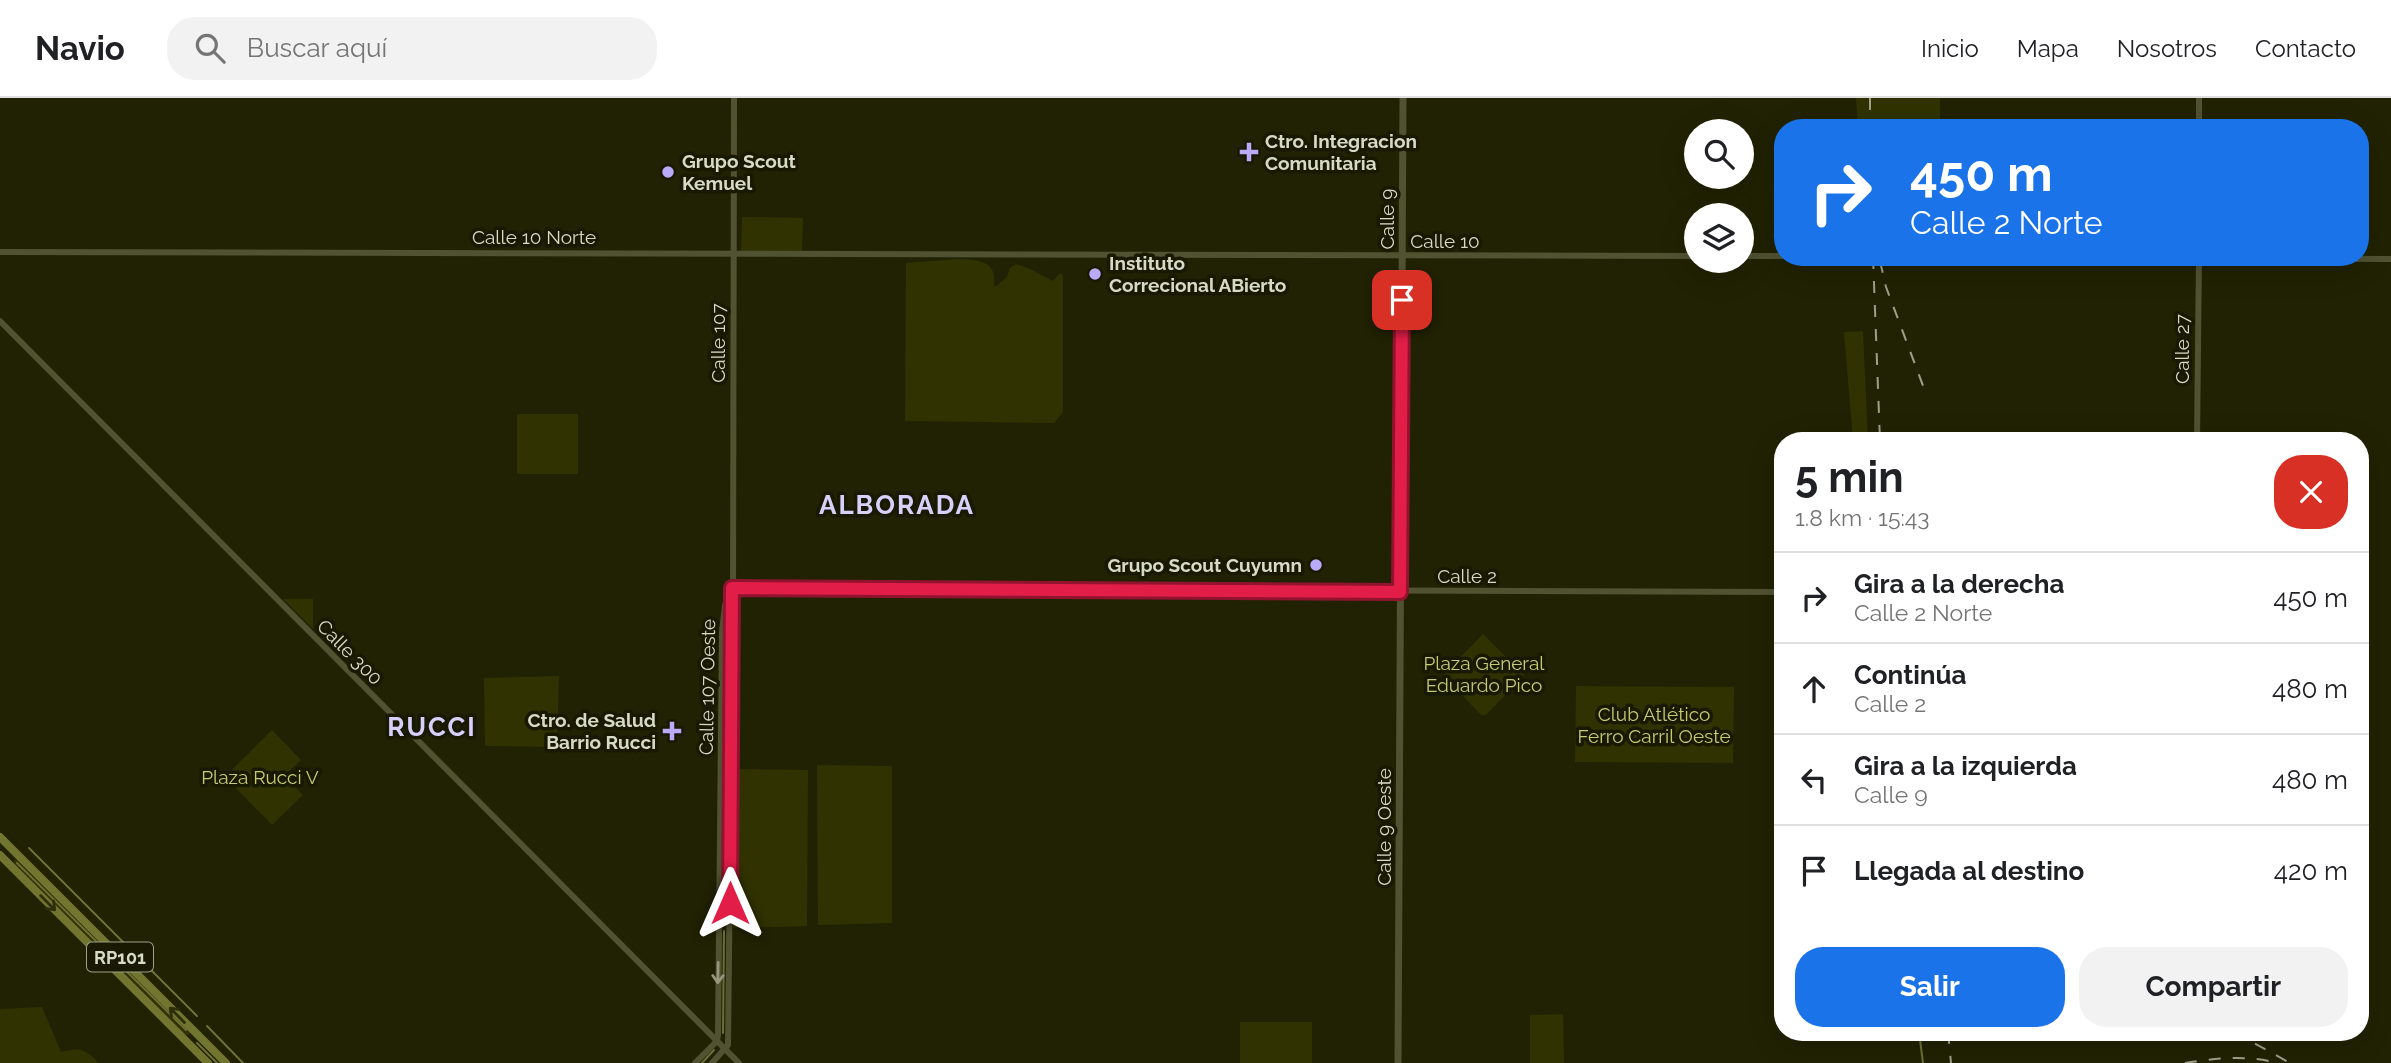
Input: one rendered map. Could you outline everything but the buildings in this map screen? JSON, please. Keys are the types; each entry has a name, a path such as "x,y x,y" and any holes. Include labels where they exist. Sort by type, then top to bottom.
{"main road":[{"name":"Calle 9","path":"1400,592 1404,98"},
{"name":"Calle 9 Oeste","path":"1398,1063 1400,592"},
{"name":"RP101","path":"0,836 226,1063"},
{"name":"RP101","path":"0,855 208,1063"}],"street":[{"name":"Calle 107","path":"732,588 734,98"},
{"path":"2199,98 2199,119"},
{"name":"Calle 10 Norte","path":"0,252 1069,256"},
{"name":"Calle 10","path":"1069,256 1684,256"},
{"path":"1754,256 1774,256"},
{"path":"2369,259 2391,259"},
{"name":"Calle 27","path":"2197,432 2199,266"},
{"name":"Calle 300","path":"0,321 738,1063"},
{"name":"Calle 2","path":"732,588 1774,592"},
{"name":"Calle 107 Oeste","path":"717,1041 722,632 725,605 732,588"},
{"name":"Calle 107 Oeste","path":"725,1050 728,1045 732,588"},
{"path":"695,1063 717,1041"},
{"path":"712,1063 725,1050"}],"green space":[{"path":"1856,98 1940,98 1940,119 1857,119"},
{"path":"742,217 803,218 802,252 741,251"},
{"path":"957,259 979,261 988,265 994,275 995,287 1007,277 1010,268 1016,264 1053,281 1060,273 1063,275 1063,412 1054,423 905,421 906,263"},
{"path":"1863,331 1868,432 1852,432 1844,332"},
{"path":"517,414 578,414 578,474 517,474"},
{"path":"283,599 313,599 313,629"},
{"name":"Plaza General Eduardo Pico","path":"1483,634 1524,675 1486,715 1481,715 1443,675"},
{"path":"559,676 557,747 485,746 484,678"},
{"name":"Club Atlético Ferro Carril Oeste","path":"1576,686 1734,687 1733,763 1575,762"},
{"name":"Plaza Rucci V","path":"272,730 301,760 284,776 303,795 272,825 225,777"},
{"path":"817,765 892,766 892,923 818,925"},
{"path":"732,769 808,770 807,926 733,928"},
{"path":"16,859 190,1032 189,1035 185,1035 14,864"},
{"path":"42,1007 61,1052 82,1050 99,1063 0,1063 0,1009"},
{"path":"1563,1014 1564,1063 1530,1063 1530,1015"},
{"path":"1240,1022 1312,1022 1312,1063 1240,1063"}],"waterway":[{"path":"725,639 726,747"},
{"path":"725,763 725,915"},
{"path":"29,848 197,1016"},
{"path":"17,863 186,1030"},
{"path":"723,1033 724,931"},
{"path":"207,1026 243,1063"},
{"path":"1920,1041 1923,1063"},
{"path":"197,1043 217,1063"},
{"path":"702,1063 714,1050"}],"railway":[{"path":"1870,98 1870,119"},
{"path":"1873,266 1880,432"},
{"path":"1881,266 1886,287 1925,391"},
{"path":"1949,1041 1951,1063"},
{"path":"2250,1041 2290,1063"},
{"path":"2185,1063 2231,1058 2277,1063"}],"place":[{"name":"Ctro. Integracion Comunitaria","path":"1249,152"},
{"name":"Grupo Scout Kemuel","path":"668,172"},
{"name":"Instituto Correcional ABierto","path":"1095,274"},
{"name":"Grupo Scout Cuyumn","path":"1316,565"},
{"name":"Ctro. de Salud Barrio Rucci","path":"672,731"}],"district":[{"name":"ALBORADA","path":"897,505"},
{"name":"RUCCI","path":"432,727"}],"route":[{"path":"730,903 732,588 1400,592 1402,300"}]}
